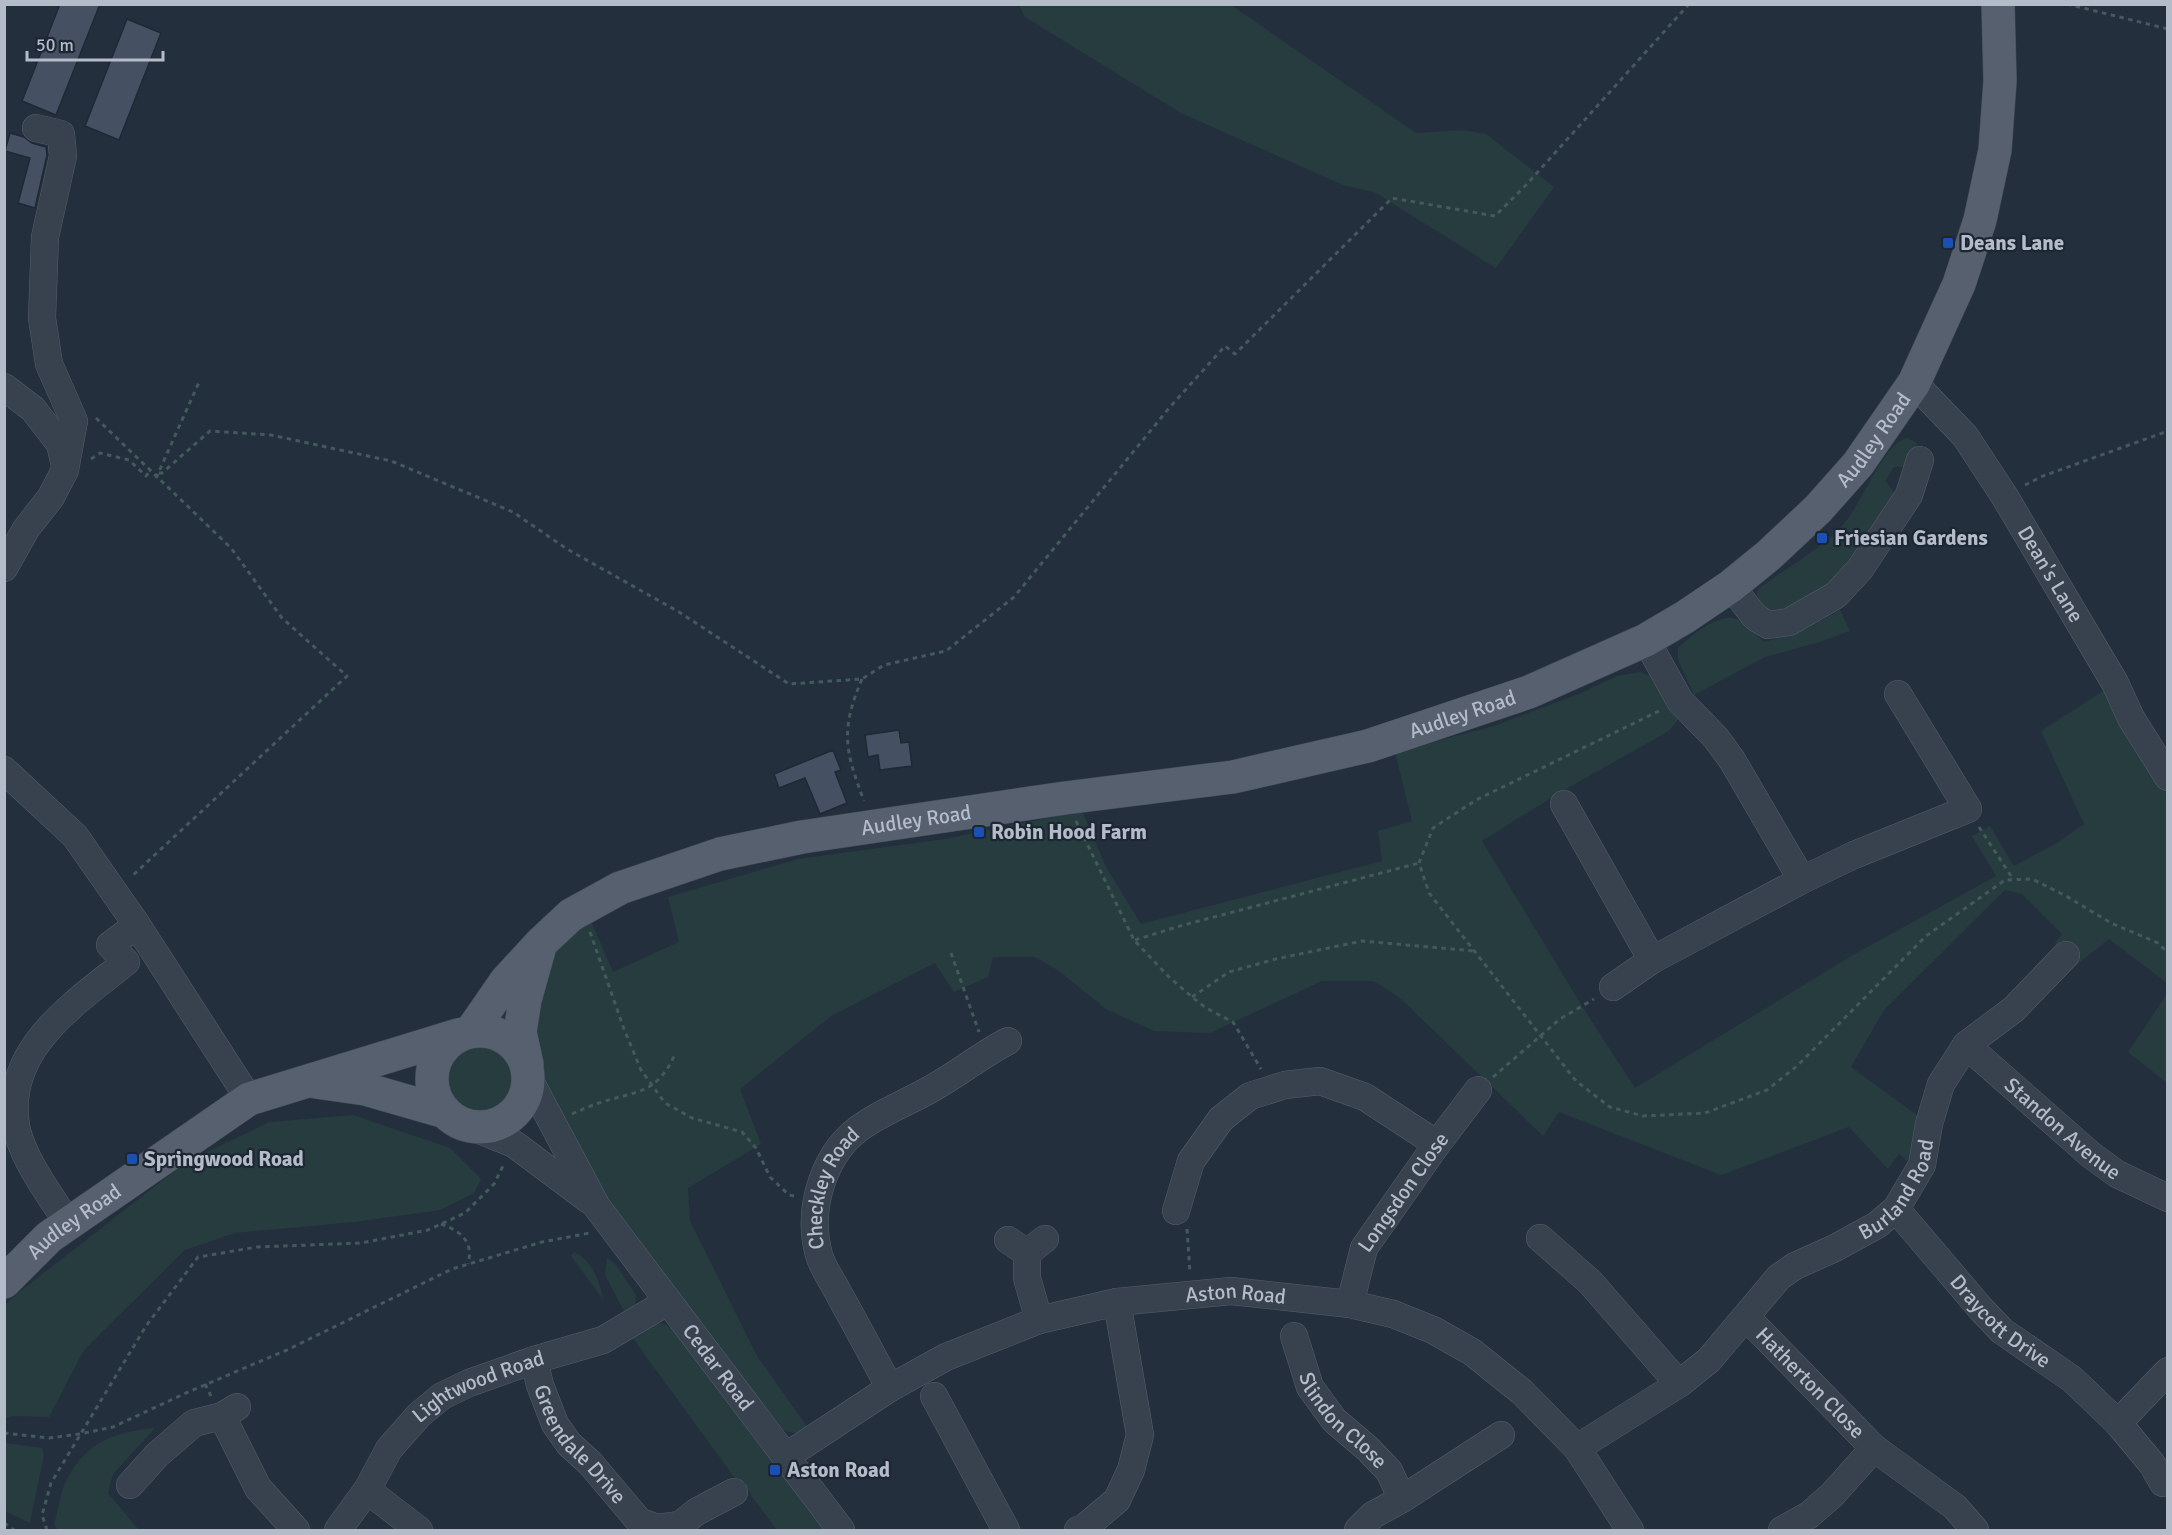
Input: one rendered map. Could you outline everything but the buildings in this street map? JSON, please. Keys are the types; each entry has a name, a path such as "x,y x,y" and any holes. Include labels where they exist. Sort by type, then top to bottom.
{"main road":[{"name":"Audley Road","path":"4,1282 49,1237 249,1099 465,1033 506,981 541,943 571,915 620,888 720,854 802,837 1065,798 1233,777 1368,747 1529,692 1646,640 1731,586 1769,555 1826,500 1858,464 1914,382 1959,284 1980,220 1995,150 2001,81 1998,8"},
{"path":"528,1074 520,1050 507,1038 490,1031 465,1033 442,1048 433,1066 432,1082 434,1095 459,1120 487,1127 499,1124 514,1114 526,1095 528,1074 520,1032 525,1000 541,943"},
{"name":"Audley Road","path":"306,1081 365,1089 459,1120"}],"street":[{"path":"4,568 26,529 51,497 65,470 74,421 48,364 42,318 45,237 63,156 61,134 36,128"},
{"name":"Dean's Lane","path":"1914,382 1965,436 2005,496 2115,683 2131,718 2168,777"},
{"path":"4,387 33,409 60,444 65,470"},
{"path":"1731,586 1755,617 1768,625 1789,622 1836,595 1860,569 1909,495 1908,473"},
{"path":"1646,640 1680,701 1716,738 1732,760 1802,880"},
{"path":"1613,987 1652,960 1802,880 1854,855 1973,817 1899,694"},
{"path":"4,771 75,836 137,925 249,1099"},
{"path":"1564,804 1652,960"},
{"path":"68,1223 29,1160 16,1131 13,1100 17,1076 27,1052 42,1032 126,962 110,945 137,925"},
{"name":"Burland Road","path":"1577,1448 1680,1384 1709,1360 1779,1277 1795,1266 1877,1225 1896,1209 1909,1171 1922,1165 1929,1124 1941,1084 1966,1045 2014,1010 2066,955"},
{"name":"Checkley Road","path":"890,1388 819,1257 815,1228 816,1202 820,1183 831,1162 847,1140 865,1124 933,1088 992,1042"},
{"name":"Standon Avenue","path":"1966,1045 2091,1155 2117,1174 2168,1198"},
{"path":"528,1074 592,1216"},
{"path":"1176,1211 1191,1161 1221,1119 1250,1096 1285,1085 1320,1081 1365,1097 1437,1144"},
{"name":"Longsdon Close","path":"1350,1305 1364,1248 1478,1090"},
{"path":"459,1120 514,1144 592,1216"},
{"name":"Draycott Drive","path":"1896,1209 1981,1310 2002,1330 2073,1379 2161,1466"},
{"name":"Cedar Road","path":"592,1216 667,1302 840,1530"},
{"path":"1540,1238 1590,1282 1680,1384"},
{"path":"1026,1244 1027,1278 1039,1320"},
{"name":"Aston Road","path":"785,1457 890,1388 946,1357 1039,1320 1117,1302 1230,1291 1350,1305 1393,1314 1433,1330 1473,1352 1521,1392 1577,1448 1630,1530"},
{"name":"Lightwood Road","path":"338,1530 367,1490 389,1449 419,1415 442,1396 469,1383 534,1360 603,1340 667,1302"},
{"path":"1078,1530 1085,1527 1117,1500 1131,1470 1140,1435 1117,1302"},
{"name":"Hatherton Close","path":"1746,1317 1874,1448 1955,1507 1975,1530"},
{"name":"Slindon Close","path":"1294,1336 1310,1387 1334,1420 1368,1449 1389,1471 1402,1499"},
{"name":"Greendale Drive","path":"534,1360 555,1424 569,1444 590,1463 639,1521 657,1528 680,1525 714,1493"},
{"path":"2118,1423 2168,1371"},
{"path":"934,1396 1006,1530"},
{"path":"130,1485 158,1455 194,1423 230,1411 258,1488 296,1530"},
{"path":"1358,1530 1373,1515 1402,1499 1501,1435"},
{"name":"Hatherton Close","path":"1782,1530 1809,1515 1824,1502 1874,1448"},
{"path":"367,1490 419,1530"}],"path":[{"path":"159,473 162,473 210,431 271,435 391,461 513,512 567,549 679,612 789,684 862,679 884,665 946,651 1014,597 1170,407 1225,346 1235,354 1392,198 1495,216 1689,4"},
{"path":"2067,4 2168,29"},
{"path":"156,478 200,380"},
{"path":"70,411 84,406 231,548 282,618 347,676 115,893"},
{"path":"2005,496 2043,476 2168,431"},
{"path":"65,470 82,465 100,453 129,460 146,476 150,471"},
{"path":"862,679 850,707 847,737 852,767 872,826"},
{"path":"1065,798 1134,940 1192,997 1206,1008 1233,1022 1272,1089"},
{"path":"1973,817 2013,880"},
{"path":"1134,940 1419,863"},
{"path":"588,927 636,1060 665,1103 692,1118 742,1132 756,1148 770,1177 776,1183 789,1195 816,1202"},
{"path":"1192,997 1229,972 1276,959 1362,941 1474,951"},
{"path":"951,953 992,1042"},
{"path":"1478,1090 1560,1019 1613,987"},
{"path":"550,1121 599,1103 642,1091 653,1085 666,1071 675,1054"},
{"path":"47,1530 42,1515 51,1483 146,1326 198,1257 257,1247 361,1244 428,1230 465,1213 494,1184 514,1144"},
{"path":"1176,1211 1186,1220 1192,1294"},
{"path":"4,1433 49,1438 113,1427 186,1392 289,1348 452,1269 542,1242 594,1232 592,1216"},
{"path":"441,1224 455,1229 466,1240 471,1254 468,1264"},
{"path":"4,1523 14,1530"}],"green space":[{"path":"1019,5 1231,5 1416,133 1463,130 1486,134 1554,187 1496,268 1374,192 1343,185 1181,113 1025,17"},
{"path":"1908,438 1917,443 1911,464 1905,467 1894,467 1885,481 1894,492 1896,499 1854,564 1815,596 1773,613 1765,611 1757,595 1758,589 1816,549 1837,531 1852,512 1890,450"},
{"path":"1840,610 1850,631 1765,657 1694,695 1678,660 1678,648 1696,633 1719,620 1737,619 1746,624 1764,642 1800,632"},
{"path":"1640,672 1653,677 1680,717 1669,731 1559,793 1482,841 1582,1006 1635,1088 1853,955 1996,876 1972,836 1990,826 2014,866 2057,843 2084,824 2041,731 2106,689 2167,795 2167,983 2109,939 2075,966 2055,943 2062,934 2022,894 2005,890 1884,1010 1851,1067 1929,1124 1919,1171 1899,1154 1888,1169 1849,1127 1721,1175 1559,1112 1543,1136 1401,999 1374,981 1322,981 1210,1033 1154,1031 1106,1009 1059,971 1035,957 993,957 988,977 954,992 935,963 831,1016 740,1089 761,1144 688,1188 690,1221 757,1356 808,1428 797,1433 783,1431 596,1185 555,1112 538,1063 532,1031 547,964 570,931 588,914 613,972 679,942 668,897 798,859 945,839 1082,811 1106,867 1141,924 1382,861 1378,831 1412,821 1395,752 1494,726 1581,693 1617,676"},
{"path":"2167,994 2167,1083 2128,1052"},
{"path":"488,1043 507,1053 515,1065 517,1079 515,1093 507,1105 495,1113 474,1115 455,1105 447,1093 445,1072 455,1053 467,1045"},
{"path":"353,1115 450,1148 481,1179 474,1193 440,1210 354,1222 235,1233 185,1250 84,1350 49,1417 12,1416 5,1419 4,1306 13,1297 186,1162 270,1122"},
{"path":"574,1252 586,1261 594,1272 603,1299 571,1256"},
{"path":"607,1258 615,1264 636,1295 635,1310 626,1315 605,1275"},
{"path":"652,1321 667,1325 687,1345 827,1530 777,1530 752,1497 745,1483 734,1477 629,1333"},
{"path":"155,1428 113,1474 108,1493 139,1530 58,1530 54,1525 63,1490 75,1466 84,1456 93,1447 115,1436"},
{"path":"5,1443 42,1448 44,1455 30,1523 5,1511"}],"place":[{"name":"Deans Lane","path":"1948,243"},
{"name":"Friesian Gardens","path":"1822,538"},
{"name":"Robin Hood Farm","path":"979,832"},
{"name":"Springwood Road","path":"132,1159"},
{"name":"Aston Road","path":"775,1470"}]}
